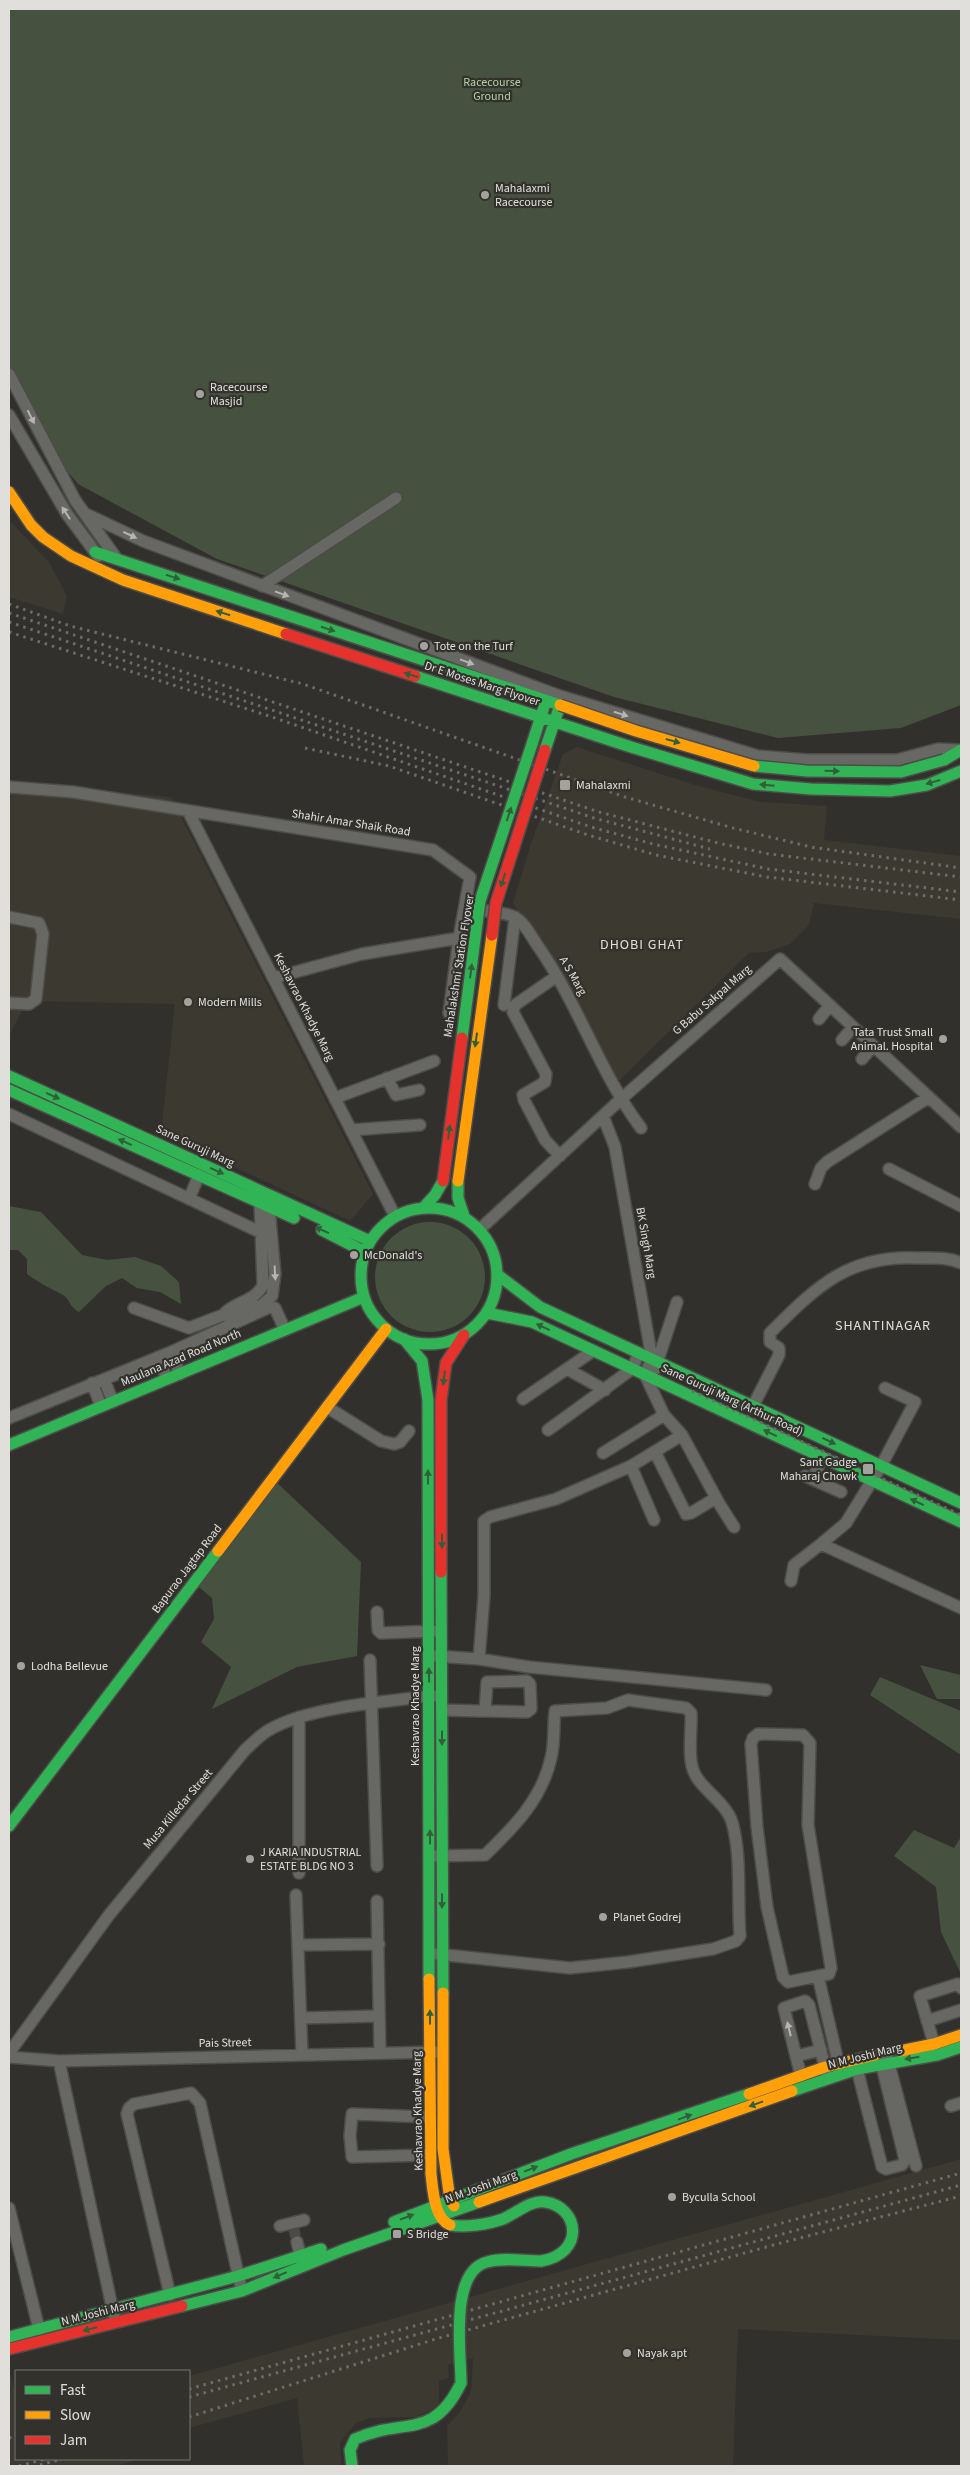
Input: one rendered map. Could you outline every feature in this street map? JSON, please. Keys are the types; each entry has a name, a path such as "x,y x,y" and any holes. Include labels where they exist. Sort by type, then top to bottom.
{"main road":[{"name":"Dr E Moses Marg Flyover","path":"9,492 19,511 49,544 79,563 118,578 540,718 753,784 810,789 903,790 953,776 961,771"},
{"name":"Dr E Moses Marg Flyover","path":"95,552 636,731 756,766 807,770 901,772 944,760 961,750"},
{"name":"Mahalakshmi Station Flyover","path":"424,1207 435,1195 443,1181 480,901 546,701"},
{"path":"464,1216 458,1198 458,1181 496,903 560,705"},
{"name":"Sane Guruji Marg","path":"13,1078 77,1114 144,1144 265,1204 368,1246"},
{"name":"Sane Guruji Marg","path":"10,1095 77,1114"},
{"name":"Sane Guruji Marg","path":"195,1169 368,1246"},
{"path":"424,1207 445,1209 464,1216 480,1229 493,1251 498,1274 495,1294 487,1313 477,1325 464,1335 445,1343 424,1344 404,1340 386,1329 375,1317 364,1297 361,1285 368,1246 381,1227 395,1216 424,1207"},
{"name":"Sane Guruji Marg (Arthur Road)","path":"498,1274 540,1307 961,1503"},
{"name":"Maulana Azad Road North","path":"9,1445 364,1297"},
{"name":"Sane Guruji Marg (Arthur Road)","path":"487,1313 532,1322 961,1522"},
{"path":"564,1337 570,1321"},
{"name":"Bapurao Jagtap Road","path":"9,1826 386,1329"},
{"name":"Keshavrao Khadye Marg","path":"439,2211 430,2155 429,2117 436,2052 442,1954 441,1400 446,1363 464,1335"},
{"name":"Keshavrao Khadye Marg","path":"404,1340 422,1361 428,1400 430,1953 443,2149 450,2200 456,2211 474,2224"},
{"path":"608,1358 615,1342"},
{"name":"N M Joshi Marg","path":"797,2081 828,2079 840,2069 856,2064 960,2044"},
{"name":"N M Joshi Marg","path":"9,2349 242,2291 301,2260 340,2243 439,2211 456,2211 575,2166 620,2152 663,2131 797,2081 825,2067 840,2069"},
{"name":"N M Joshi Marg","path":"439,2211 450,2200 571,2154 616,2139 663,2131"},
{"path":"616,2139 620,2152"},
{"path":"571,2154 575,2166"},
{"path":"352,2466 350,2450 355,2439 377,2428 419,2425 431,2422 443,2414 455,2400 461,2384 461,2298 465,2280 470,2270 479,2264 495,2260 540,2261 561,2258 574,2238 567,2216 563,2210 551,2203 539,2202 526,2206 493,2222 460,2226 448,2224 439,2211"},
{"name":"N M Joshi Marg","path":"9,2337 301,2260"},
{"path":"192,2289 196,2301"}],"street":[{"path":"9,374 75,500 122,561"},
{"path":"9,415 67,514 95,552 118,578"},
{"path":"262,586 396,498"},
{"path":"86,514 143,541 557,695 758,756 807,760 897,760 938,749 961,750"},
{"path":"9,787 74,792 188,811"},
{"name":"Shahir Amar Shaik Road","path":"188,811 433,850 470,877 466,908"},
{"name":"Keshavrao Khadye Marg","path":"188,811 395,1216"},
{"path":"449,1013 459,938 466,908 515,917 504,1005"},
{"path":"9,917 34,921 42,928 43,934 36,999 29,1004 9,1003"},
{"name":"A S Marg","path":"515,917 520,920 557,976 573,1003 620,1100 641,1128"},
{"path":"273,978 362,954 459,938"},
{"name":"G Babu Sakpal Marg","path":"480,1229 620,1100 780,959 961,1127"},
{"path":"557,976 515,1005 513,1012 546,1074 545,1082 523,1095 524,1100 545,1140 560,1156"},
{"path":"819,1019 830,1005"},
{"path":"842,1040 853,1027"},
{"path":"862,1060 873,1046"},
{"path":"335,1098 434,1060"},
{"path":"10,1095 13,1078"},
{"path":"387,1078 396,1095 419,1090"},
{"path":"815,1184 821,1168 827,1162 929,1097"},
{"path":"9,1114 262,1233"},
{"name":"BK Singh Marg","path":"603,1116 615,1147 655,1360"},
{"path":"351,1130 420,1125"},
{"path":"189,1199 195,1169"},
{"path":"889,1169 961,1206"},
{"path":"223,1316 227,1309 255,1295 262,1289 264,1279 262,1233 265,1204"},
{"path":"134,1308 189,1328 262,1305 272,1296 275,1274 265,1204"},
{"path":"753,1406 779,1355 779,1348 770,1342 770,1333 811,1292 842,1273 870,1261 898,1257 952,1259 961,1263"},
{"path":"677,1302 648,1376 664,1415 682,1435 734,1527"},
{"path":"9,1418 171,1352 272,1306 275,1308 285,1330"},
{"path":"523,1399 594,1351"},
{"path":"171,1352 180,1374"},
{"path":"548,1430 632,1369 639,1353"},
{"path":"158,1357 167,1379"},
{"path":"567,1369 605,1390"},
{"path":"104,1378 113,1402"},
{"path":"92,1383 102,1406"},
{"path":"791,1581 794,1565 846,1523 881,1466 915,1402 884,1388"},
{"path":"327,1407 387,1444 400,1442 409,1430"},
{"path":"603,1453 664,1415"},
{"path":"479,1659 484,1596 484,1521 490,1517 556,1498 631,1466 682,1435"},
{"path":"655,1452 686,1514 716,1498"},
{"path":"822,1457 809,1477 841,1492"},
{"path":"631,1466 654,1520"},
{"path":"821,1544 961,1608"},
{"path":"377,1612 378,1630 380,1633 442,1630"},
{"path":"428,1656 479,1659 529,1667 766,1690"},
{"path":"370,1660 377,1866"},
{"path":"442,1710 485,1711 529,1711 530,1684 527,1682 486,1682 485,1711"},
{"name":"Musa Killedar Street","path":"9,2053 108,1915 245,1750 268,1730 298,1717 372,1704 442,1695"},
{"path":"430,1856 485,1855 527,1813 545,1779 552,1756 554,1712 607,1708 628,1700 686,1708 691,1713 692,1767 699,1780 719,1800 731,1820 736,1841 740,1936 736,1941 713,1948 628,1962 570,1968 430,1953"},
{"path":"298,1717 299,1873"},
{"path":"758,1734 803,1735 810,1743 808,1825 831,1968 829,1974 818,1976 788,1982 783,1977 767,1907 757,1827 751,1744 753,1738 758,1734"},
{"path":"296,1895 302,2055"},
{"path":"377,1901 380,2053"},
{"path":"299,1945 379,1944"},
{"path":"818,1976 840,2069"},
{"path":"936,2049 920,1998 921,1995 958,1984 961,1988"},
{"path":"797,2081 796,2056 784,2008 805,2001 809,2005 828,2079"},
{"path":"927,2021 961,2010"},
{"path":"301,2018 379,2016"},
{"path":"796,2056 821,2050"},
{"name":"Pais Street","path":"9,2057 59,2061 436,2052"},
{"path":"856,2064 882,2167 886,2169 902,2165 904,2160 883,2058"},
{"path":"883,2058 916,2166"},
{"path":"59,2061 115,2323"},
{"path":"170,2295 127,2114 129,2108 134,2104 191,2093 200,2102 242,2291"},
{"path":"429,2117 352,2114 350,2136 352,2157 430,2155"},
{"path":"9,2208 39,2329"},
{"path":"280,2226 292,2225 304,2220"},
{"path":"297,2242 301,2260"}],"shaded area":[{"path":"9,520 49,562 67,596 63,614 9,597"},
{"path":"577,747 695,785 760,802 827,806 824,840 961,856 961,919 814,903 809,925 790,944 766,952 749,953 615,1085 559,975 513,903 531,844 563,754"},
{"name":"Modern Mills","path":"9,783 171,797 373,1194 350,1221 161,1133 175,1004 27,1001 9,1036"},
{"path":"961,2159 961,2340 738,2329 733,2466 448,2466 447,2426 460,2412 471,2391 473,2358 448,2365 449,2378 439,2381 439,2406 416,2417 370,2418 356,2423 340,2443 341,2466 304,2466 297,2398 190,2428 190,2376"},
{"path":"9,2370 15,2391 15,2460 136,2460 116,2466 9,2466"}],"green space":[{"name":"Mahalaxmi Racecourse","path":"9,9 961,9 961,705 901,728 778,738 614,697 217,559 78,484 42,441 9,380"},
{"path":"9,1206 41,1212 82,1255 107,1260 135,1257 161,1266 179,1282 181,1304 160,1292 137,1288 122,1278 106,1286 79,1312 73,1308 63,1295 27,1274 27,1259 18,1250 9,1250"},
{"path":"430,1222 451,1226 469,1238 481,1256 485,1277 481,1298 469,1316 451,1328 430,1332 409,1328 391,1316 379,1298 375,1277 379,1256 391,1238 409,1226"},
{"path":"273,1479 361,1562 357,1656 297,1667 212,1709 231,1667 201,1642 214,1619 212,1598 194,1583"},
{"path":"920,1665 961,1675 961,1699 937,1699"},
{"path":"880,1677 961,1711 961,1755 870,1695"},
{"path":"914,1830 954,1848 961,1837 961,1974 941,1932 936,1887 894,1856"}],"tunnel":[{"path":"293,2226 297,2242"}],"railway":[{"path":"9,604 70,626 303,684 625,797 733,828 811,847 961,868"},
{"path":"9,613 599,812 718,843 769,854 961,877"},
{"path":"9,622 594,818 710,849"},
{"path":"9,632 272,717 591,827 653,844 768,869 961,892"},
{"path":"305,748 389,766 588,835 656,855 767,877 961,900"},
{"path":"692,1391 961,1515"},
{"path":"190,2389 961,2173"},
{"path":"190,2397 961,2185"},
{"path":"190,2417 439,2338 777,2244 961,2196"},
{"path":"9,2438 15,2436"},
{"path":"19,2466 41,2460"},
{"path":"40,2465 58,2460"}],"traffic: fast":[{"path":"95,552 560,705"},
{"path":"415,676 631,747 753,784 811,789 890,791 927,785 961,771"},
{"path":"532,744 544,707"},
{"path":"545,750 558,711"},
{"path":"462,1038 480,901 532,744"},
{"path":"944,760 961,750"},
{"path":"754,766 807,771 901,772 944,760"},
{"path":"9,1076 370,1241"},
{"path":"9,1090 294,1218"},
{"path":"424,1207 435,1195 443,1181"},
{"path":"458,1181 458,1198 464,1216"},
{"path":"429,1208 455,1213 467,1219 477,1228 486,1238 492,1250 497,1276 492,1302 486,1314 477,1324 467,1333 455,1339 429,1344 403,1339 391,1333 381,1324 372,1314 366,1302 361,1276 366,1250 372,1238 381,1228 391,1219 403,1213 429,1208"},
{"path":"322,1230 365,1252"},
{"path":"498,1275 540,1307 961,1503"},
{"path":"9,1445 364,1297"},
{"path":"487,1313 532,1322 961,1522"},
{"path":"404,1339 422,1361 428,1400 429,1979"},
{"path":"9,1826 218,1551"},
{"path":"441,1572 443,1993"},
{"path":"792,2091 857,2069 937,2055 961,2047"},
{"path":"394,2222 571,2154 749,2094"},
{"path":"182,2306 242,2291 343,2250 479,2202"},
{"path":"450,2225 470,2226 503,2219 529,2205 539,2202 557,2206 565,2212 571,2221 573,2231 571,2241 565,2250 555,2257 541,2261"},
{"path":"9,2337 238,2276 321,2249"},
{"path":"461,2383 460,2315 462,2297 467,2281 475,2269 487,2262 507,2259 541,2261"},
{"path":"352,2466 350,2450 355,2439 372,2433 428,2420 440,2413 461,2383"}],"traffic: slow":[{"path":"9,492 31,525 43,537 71,556 123,580 286,634"},
{"path":"560,705 636,731 754,766"},
{"path":"458,1181 492,935"},
{"path":"218,1551 386,1329"},
{"path":"429,1979 431,2174 437,2210 450,2225"},
{"path":"443,1993 443,2149 450,2200 454,2206"},
{"path":"900,2051 934,2044 961,2035"},
{"path":"749,2094 825,2067 875,2055"},
{"path":"479,2202 792,2091"}],"traffic: jam":[{"path":"286,634 415,676"},
{"path":"492,935 496,903 545,750"},
{"path":"443,1181 462,1038"},
{"path":"441,1572 441,1400 446,1363 464,1335"},
{"path":"9,2349 182,2306"}],"place":[{"name":"Mahalaxmi Racecourse","path":"485,195"},
{"name":"Racecourse Masjid","path":"200,394"},
{"name":"Tote on the Turf","path":"424,646"},
{"name":"Mahalaxmi","path":"565,785"},
{"name":"Modern Mills","path":"188,1002"},
{"name":"Tata Trust Small Animal. Hospital","path":"943,1039"},
{"name":"McDonald's","path":"354,1255"},
{"name":"Sant Gadge Maharaj Chowk","path":"868,1469"},
{"name":"Lodha Bellevue","path":"21,1666"},
{"name":"J KARIA INDUSTRIAL ESTATE BLDG NO 3","path":"250,1859"},
{"name":"Planet Godrej","path":"603,1917"},
{"name":"Byculla School","path":"672,2197"},
{"name":"S Bridge","path":"397,2234"},
{"name":"Nayak apt","path":"627,2353"}],"district":[{"name":"DHOBI GHAT","path":"642,945"},
{"name":"SHANTINAGAR","path":"883,1326"}],"park label":[{"name":"Racecourse Ground","path":"492,89"}]}
